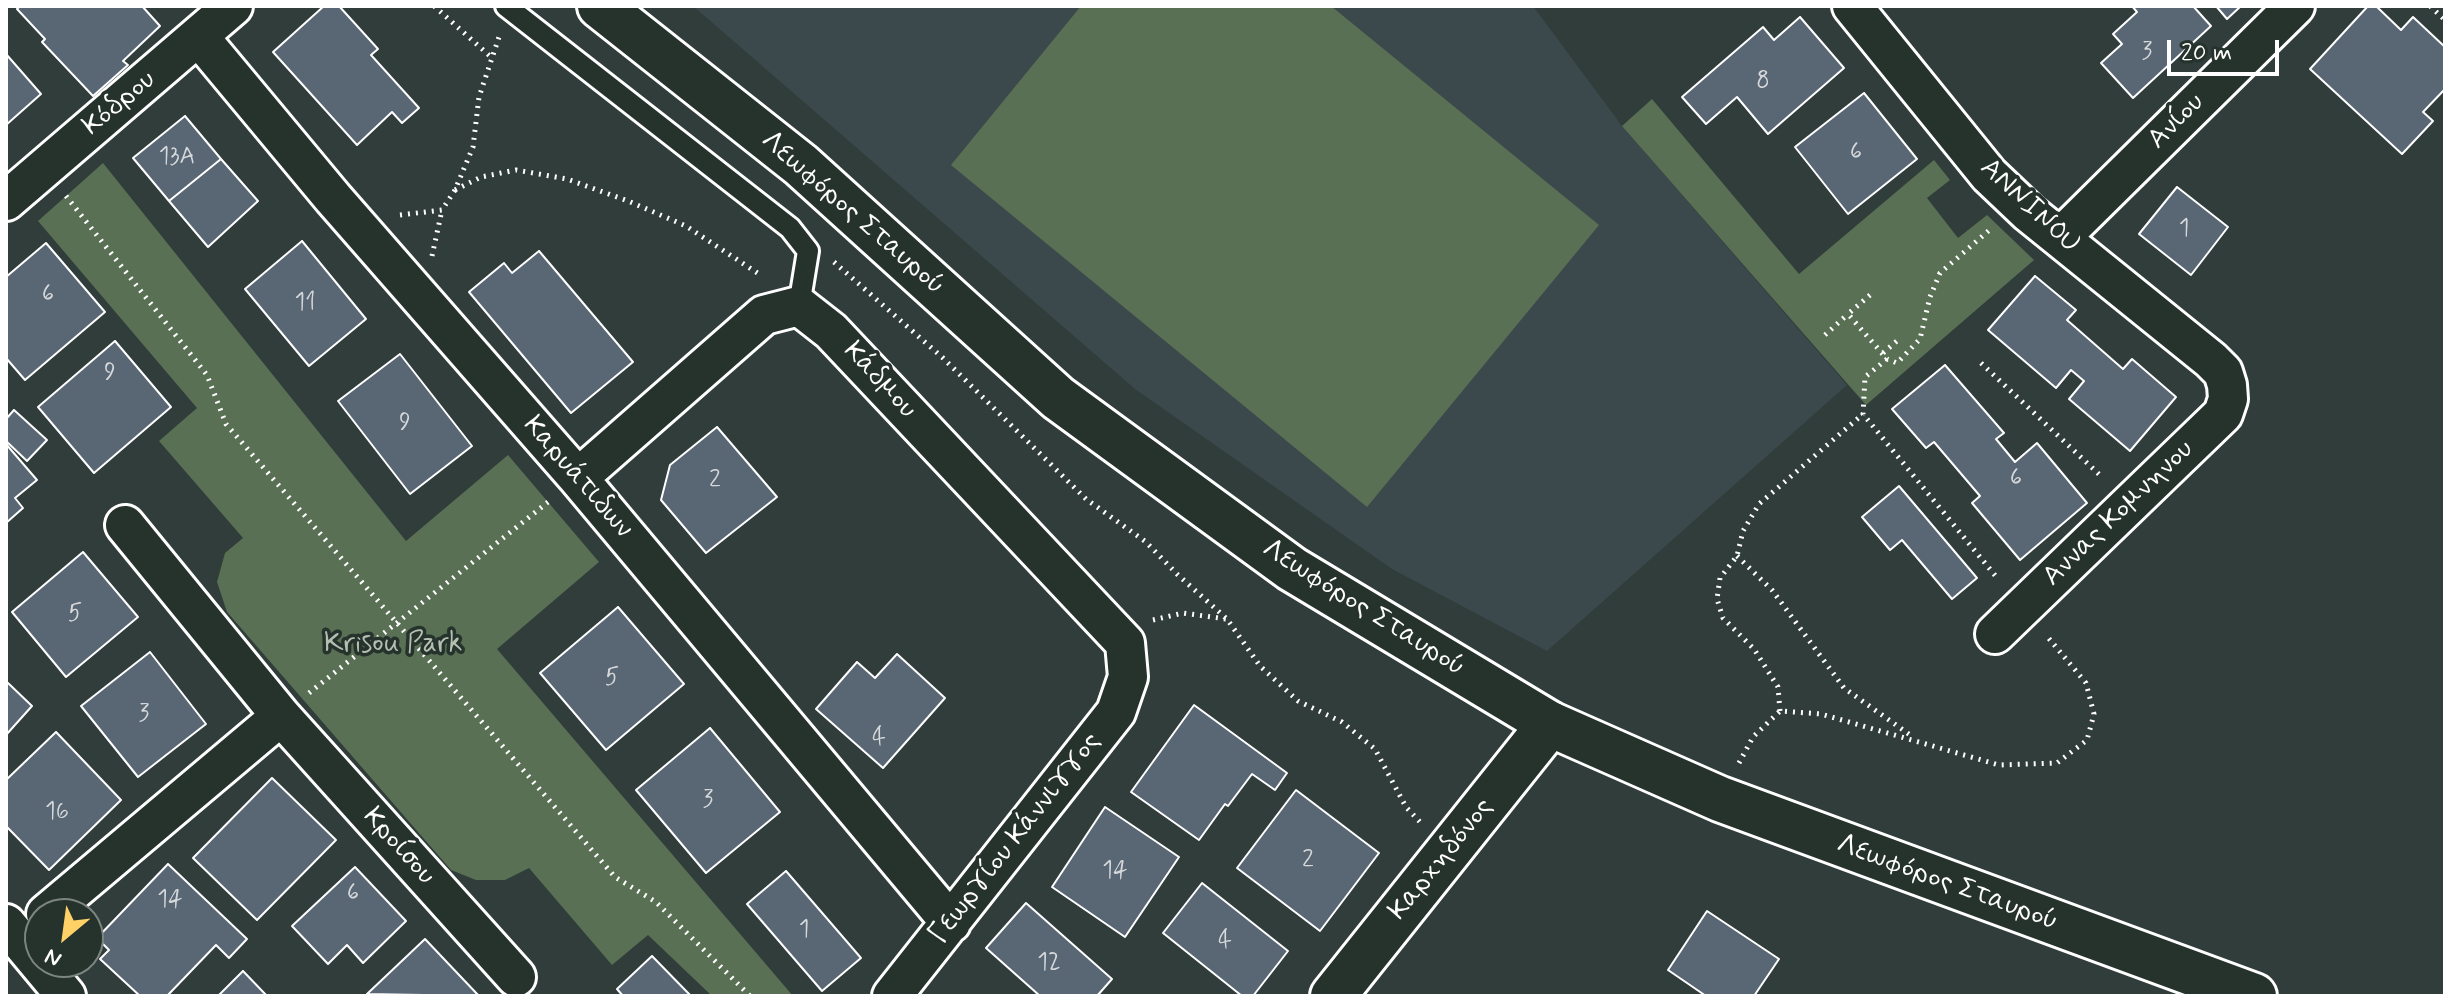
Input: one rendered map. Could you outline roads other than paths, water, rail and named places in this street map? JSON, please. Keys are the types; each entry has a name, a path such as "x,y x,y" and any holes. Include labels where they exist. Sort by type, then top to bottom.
{"main road":[{"name":"Λεωφόρος Σταυρού","path":"600,6 801,165 1058,398 1292,569 1550,724 1720,799 2254,996"},
{"name":"Καρχηδόνος","path":"1333,996 1550,724"}],"street":[{"name":"Κόδρου","path":"6,201 233,6"},
{"name":"ANNINOU","path":"1852,6 1989,175 2029,213 2211,360 2223,372 2227,385"},
{"name":"Ανίου","path":"2060,238 2295,6"},
{"name":"Καρυάτιδων","path":"199,37 333,198 578,478 951,923"},
{"path":"578,478 764,315 799,306"},
{"name":"Κάδμου","path":"799,306 831,331 1126,660"},
{"name":"Αννας Κομνηνου","path":"1995,634 2223,414 2228,399 2227,385"},
{"name":"Κροίσου","path":"125,525 281,716 516,977"},
{"name":"Γεωργίου Κάννιγγος","path":"892,996 1116,712 1126,660"},
{"path":"65,898 281,716"},
{"path":"21,927 66,996"}],"lane":[{"path":"506,6 790,228 808,251 799,306"}],"park label":[{"name":"Krisou Park","path":"393,645"}]}
